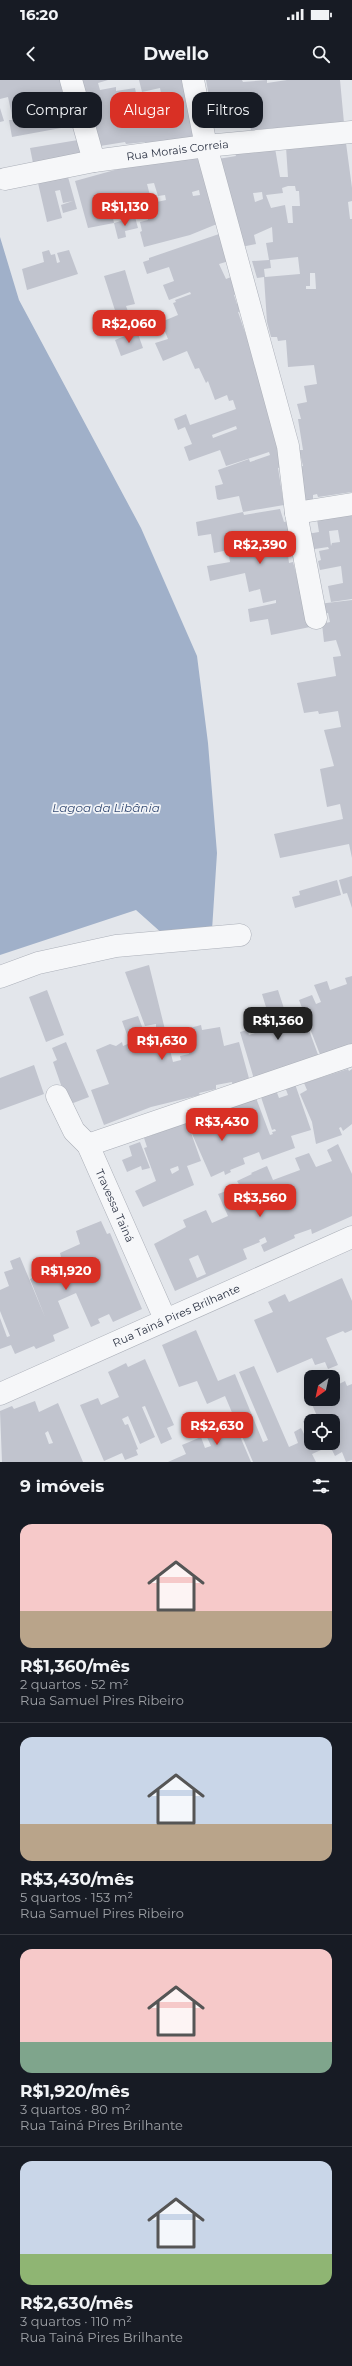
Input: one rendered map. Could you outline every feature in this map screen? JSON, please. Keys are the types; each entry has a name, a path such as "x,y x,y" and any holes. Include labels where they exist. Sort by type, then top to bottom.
{"street":[{"path":"71,80 94,161"},
{"path":"193,80 206,146 288,446 296,513 316,618"},
{"name":"Rua Morais Correia","path":"5,179 94,161 206,146 352,132"},
{"path":"296,513 352,504"},
{"path":"0,977 38,963 116,946 240,935"},
{"path":"88,1145 352,1054"},
{"name":"Travessa Tainá","path":"57,1096 74,1131 88,1145 165,1319"},
{"name":"Rua Tainá Pires Brilhante","path":"0,1394 165,1319 352,1237"}],"water":[{"name":"Lagoa da Libânia","path":"0,237 19,300 141,528 197,656 208,743 217,853 212,930 164,935 136,910 0,955"}],"building":[{"path":"0,80 60,80 62,92 12,92 12,115 8,97 0,99"},
{"path":"77,80 108,80 98,83 100,90 116,87 116,91 135,88 136,92 110,92 110,128 184,128 184,92 161,92 160,88 142,92 139,80 183,80 192,128 193,128 196,140 145,145 145,142 126,144 125,142 100,146 94,128 102,128 102,92 81,92"},
{"path":"206,80 242,80 243,82 267,80 267,83 287,80 340,80 344,123 251,130 251,128 263,128 263,92 208,92"},
{"path":"0,108 4,121 0,122"},
{"path":"9,120 12,120 12,128 61,128 12,137"},
{"path":"78,140 81,158 33,163 30,148"},
{"path":"346,143 352,188 352,201 348,202 350,219 352,219 352,492 318,497 317,494 313,495 313,500 300,502 296,467 303,466 299,450 303,450 298,419 301,419 297,404 307,402 304,386 317,384 314,365 288,367 286,340 278,341 277,337 271,337 267,322 264,277 257,278 252,261 269,260 266,243 273,242 272,227 254,235 256,244 241,247 218,159 236,156 235,153 275,148 280,177 288,177 286,147","holes":["295,186 296,191 299,191 300,206 292,206 293,223 288,223 285,205 271,208 266,195 283,193 282,188","262,192 263,199 255,202 253,193","298,257 300,274 265,277 264,269 271,268 270,260","310,273 315,273 316,289 306,289 306,286 310,286"]},
{"path":"200,153 217,224 190,235 144,247 140,232 142,231 140,222 148,220 147,215 154,213 152,203 142,206 145,215 138,217 136,210 133,208 122,210 124,215 113,218 114,223 88,228 75,181 122,168","holes":["154,183 158,196 165,195 166,200 152,203 147,184","199,190 200,195 193,196 192,192"]},
{"path":"68,177 77,209 63,213 61,205 73,201 63,203 60,190 55,191 62,218 47,222 38,183"},
{"path":"135,217 138,228 125,231 126,237 118,239 114,223"},
{"path":"219,234 229,261 219,264 226,279 231,277 236,294 234,295 237,304 240,303 242,311 238,312 262,381 282,467 278,468 284,505 243,512 239,496 219,500 217,499 215,486 223,484 218,470 249,459 250,462 270,455 269,452 226,466 220,450 189,461 184,447 192,444 185,427 178,430 174,419 186,414 190,425 236,409 233,400 229,401 227,395 215,400 208,381 206,383 199,368 195,369 187,351 163,361 155,343 168,339 161,322 178,315 173,303 176,302 175,300 191,294 190,292 169,300 163,285 174,281 169,267 147,274 143,262 149,260 149,258","holes":["236,426 237,429 213,438 212,435"]},
{"path":"49,250 51,255 55,254 57,263 60,262 57,253 69,250 78,274 27,290 22,269 44,262 42,252"},
{"path":"125,270 135,304 126,306 132,322 120,326 104,276"},
{"path":"137,331 143,348 121,356 115,340"},
{"path":"352,508 352,599 331,602 328,586 343,583 341,566 320,570 318,561 321,560 319,551 329,549 328,547 308,550 307,534 319,532 316,513","holes":["338,530 340,542 332,543 331,546 329,531"]},
{"path":"280,509 284,522 288,521 291,539 286,540 289,563 293,562 310,627 271,635 268,619 250,622 248,609 276,603 276,600 263,603 260,589 249,592 245,573 210,581 207,566 230,562 228,550 214,553 211,534 198,536 196,522 243,512 244,515"},
{"path":"352,600 352,858 349,844 280,858 274,834 343,819 340,804 327,807 320,769 334,766 324,730 341,727 338,711 319,714 318,711 304,713 297,683 336,676 333,657 341,656 340,652 336,640 324,642 322,624 330,622 328,613 320,614 318,604"},
{"path":"352,876 352,908 347,893 343,894 339,880"},
{"path":"337,880 341,895 295,908 292,897 300,895 299,891"},
{"path":"149,965 173,1062 181,1060 180,1056 189,1054 182,1030 201,1025 202,1030 220,1027 224,1046 239,1042 250,1082 233,1086 232,1082 216,1085 216,1089 199,1093 200,1095 151,1107 104,1125 91,1090 109,1084 96,1050 110,1044 116,1046 122,1042 123,1046 130,1043 122,1021 138,1016 149,1045 139,1048 141,1053 151,1051 146,1029 156,1027 156,1024 145,1026 125,972"},
{"path":"352,976 352,1047 321,1057 299,1000 312,995 316,1004 321,1002 314,985 327,981 330,990 347,984 345,978"},
{"path":"47,990 64,1035 46,1042 29,997"},
{"path":"278,990 290,1027 306,1022 320,1060 254,1079 240,1032 247,1030 249,1035 255,1033 252,1023 269,1017 262,994"},
{"path":"66,1042 89,1097 68,1105 53,1062 57,1060 52,1048"},
{"path":"34,1065 44,1094 0,1110 0,1078"},
{"path":"348,1069 349,1071 352,1069 352,1124 343,1131 341,1127 339,1128 342,1135 316,1144 312,1122 300,1094 307,1090 304,1083"},
{"path":"295,1084 311,1130 291,1136 295,1148 262,1160 259,1152 243,1158 245,1164 230,1170 231,1172 225,1175 224,1171 211,1177 189,1127 201,1161 187,1166 194,1185 143,1207 135,1191 156,1181 144,1148 147,1147 144,1138 256,1098 270,1135 273,1134 272,1132 276,1131 275,1129 272,1130 260,1094 276,1090 279,1098 288,1095 285,1087","holes":["178,1166 179,1170 172,1174 170,1169"]},
{"path":"140,1142 150,1168 142,1170 141,1166 127,1172 122,1160 132,1156 129,1146"},
{"path":"338,1144 352,1174 352,1216 312,1234 311,1229 294,1235 295,1238 264,1252 261,1245 267,1242 265,1237 259,1240 260,1242 243,1249 247,1259 175,1291 154,1244 186,1227 183,1220 206,1210 212,1223 228,1216 218,1194 240,1186 237,1181 252,1174 251,1173 267,1166 273,1180 300,1170 295,1158 309,1153 316,1167 332,1161 327,1150","holes":["198,1255 206,1274 197,1278 189,1259"]},
{"path":"101,1221 107,1234 110,1233 142,1309 113,1322 109,1314 98,1319 100,1323 91,1327 76,1293 58,1301 69,1328 53,1335 55,1341 36,1349 34,1346 15,1354 11,1345 0,1349 0,1318 7,1337 10,1336 0,1311 0,1290 9,1286 4,1272 13,1269 10,1261 20,1257 45,1317 30,1279 46,1272 42,1264 61,1257 60,1253 80,1244 76,1231"},
{"path":"342,1278 352,1301 352,1330 345,1333 343,1331 326,1338 338,1365 328,1369 325,1362 315,1365 312,1358 277,1373 254,1320 273,1312 268,1302 285,1294 289,1302"},
{"path":"196,1330 218,1381 235,1374 263,1442 268,1440 239,1372 254,1366 289,1447 298,1443 294,1432 301,1428 304,1434 304,1450 321,1450 312,1454 316,1462 253,1462 225,1396 207,1404 197,1381 179,1387 162,1345"},
{"path":"145,1359 174,1425 167,1428 172,1439 161,1444 145,1406 142,1407 155,1437 140,1444 128,1416 122,1419 125,1425 128,1424 138,1449 136,1450 138,1455 125,1460 122,1453 104,1461 80,1405 98,1398 101,1405 119,1397 108,1372 126,1363 128,1367"},
{"path":"345,1381 347,1386 352,1384 352,1460 346,1462 342,1452 335,1456 332,1450 340,1450 340,1414 316,1414 313,1406 340,1406 340,1384"},
{"path":"35,1401 39,1412 58,1403 83,1462 2,1462 0,1411 12,1406 14,1409","holes":["48,1431 53,1443 49,1444 45,1433"]},
{"path":"230,1413 251,1462 168,1462 186,1454 182,1445 201,1437 205,1448 211,1446 207,1437 219,1432 214,1420"}]}
